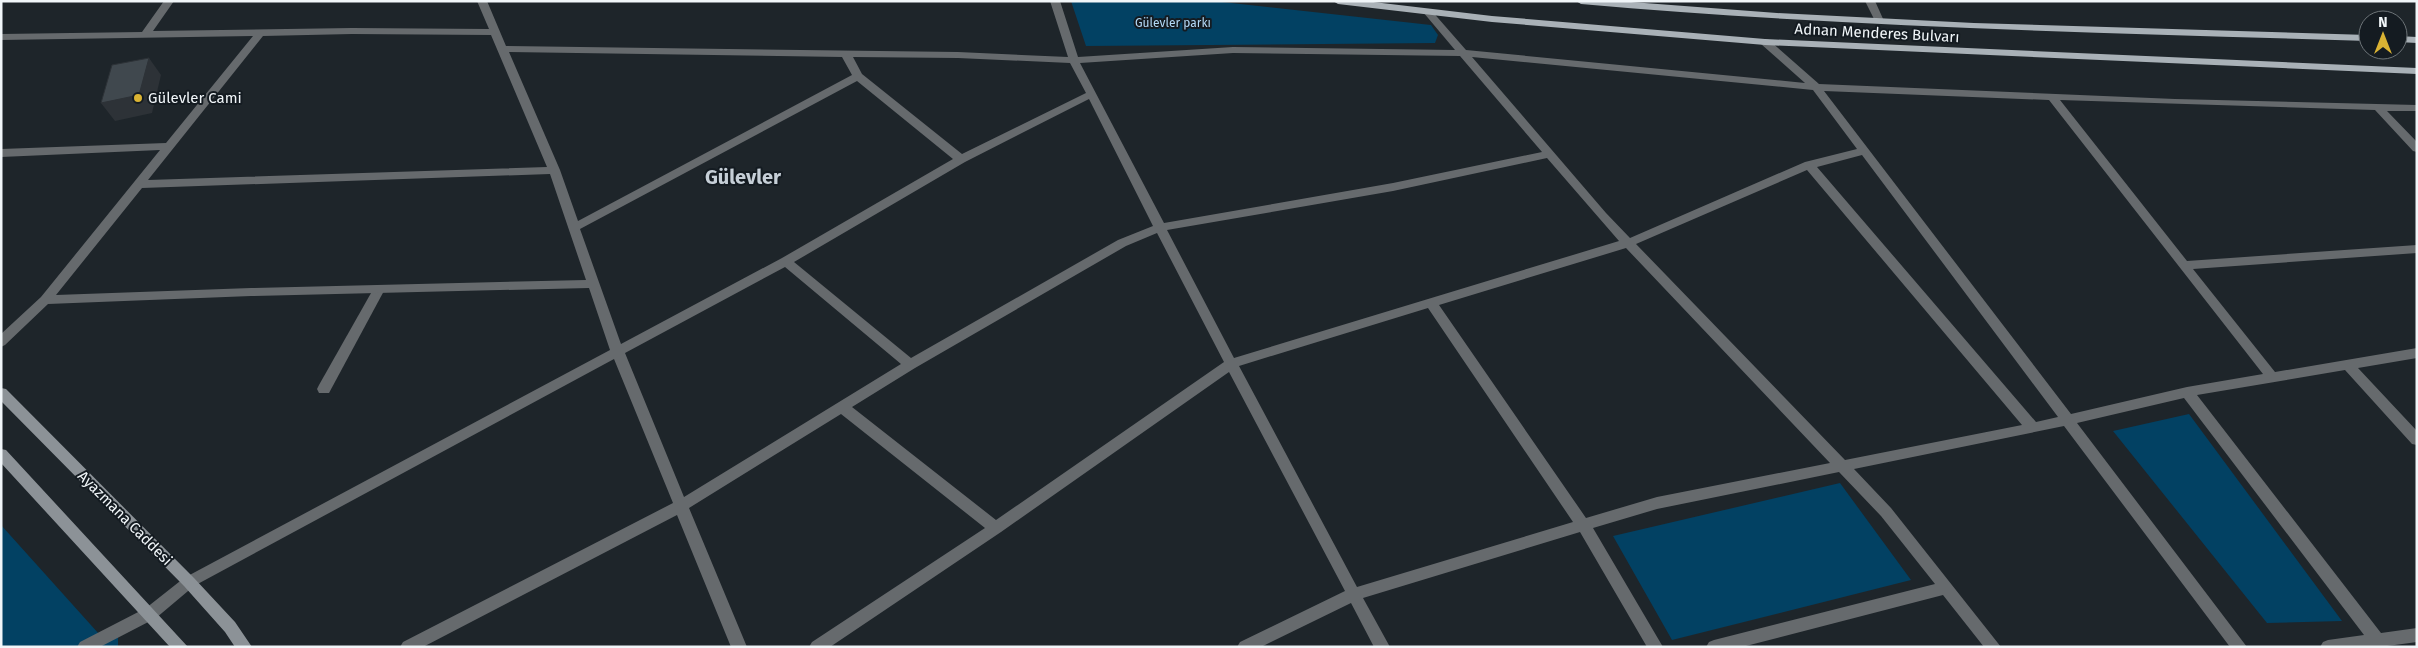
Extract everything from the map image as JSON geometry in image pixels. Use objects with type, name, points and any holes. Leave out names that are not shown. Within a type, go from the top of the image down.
[{"type":"main road","name":"Adnan Menderes Bulvarı","points":[[1338,1],[1392,4],[1428,12],[1665,35],[1765,42],[2417,71]]},
{"type":"main road","name":"Adnan Menderes Bulvarı","points":[[1580,1],[1692,10],[1879,20],[2358,38]]},
{"type":"main road","name":"Ayazmana Caddesi","points":[[1,393],[189,582],[230,627],[244,647]]},
{"type":"main road","points":[[1,454],[180,647]]},
{"type":"street","points":[[145,35],[169,1]]},
{"type":"street","points":[[482,1],[554,170],[617,350],[739,647]]},
{"type":"street","points":[[1055,1],[1074,60],[1091,94],[1162,227],[1231,364],[1382,647]]},
{"type":"street","points":[[1870,1],[1879,20]]},
{"type":"street","points":[[1428,12],[1628,243],[1886,512],[1993,647]]},
{"type":"street","points":[[1,342],[45,300],[261,32]]},
{"type":"street","points":[[1,37],[261,32],[495,32]]},
{"type":"street","points":[[1765,42],[1816,87],[2239,647]]},
{"type":"street","points":[[501,49],[846,54],[1074,60],[1233,50],[1465,53],[1816,87],[2417,108]]},
{"type":"street","points":[[846,54],[858,76],[961,160]]},
{"type":"street","points":[[573,228],[858,76]]},
{"type":"street","points":[[85,647],[151,614],[189,582],[617,350],[786,261],[961,160],[1091,94]]},
{"type":"street","points":[[2052,96],[2272,377]]},
{"type":"street","points":[[2378,107],[2417,149]]},
{"type":"street","points":[[1,153],[170,146]]},
{"type":"street","points":[[817,647],[996,528],[1231,364],[1628,243],[1809,165],[1864,151]]},
{"type":"street","points":[[408,647],[681,506],[910,366],[1122,243],[1162,227],[1393,187],[1550,154]]},
{"type":"street","points":[[1809,165],[2033,428]]},
{"type":"street","points":[[139,184],[554,170]]},
{"type":"street","points":[[2184,265],[2417,249]]},
{"type":"street","points":[[786,261],[910,366]]},
{"type":"street","points":[[45,300],[593,284]]},
{"type":"street","points":[[324,388],[379,289]]},
{"type":"street","points":[[1431,303],[1583,525],[1655,647]]},
{"type":"street","points":[[1245,647],[1354,594],[1657,503],[2033,428],[2187,392],[2417,353]]},
{"type":"street","points":[[2348,364],[2417,440]]},
{"type":"street","points":[[2187,392],[2377,640]]},
{"type":"street","points":[[842,407],[996,528]]},
{"type":"street","points":[[1714,647],[1946,588]]},
{"type":"street","points":[[2328,647],[2417,635]]},
{"type":"green space","name":"Gülevler parkı","points":[[1071,1],[1213,1],[1431,25],[1438,35],[1435,43],[1086,46]]},
{"type":"green space","points":[[2189,414],[2342,621],[2267,623],[2113,431]]},
{"type":"green space","points":[[1840,483],[1911,580],[1672,640],[1613,536]]},
{"type":"green space","points":[[1,525],[99,634],[118,637],[118,646],[1,647]]},
{"type":"building","points":[[149,58],[139,95],[101,103],[112,65]]},
{"type":"place","name":"Gülevler Cami","points":[[138,98]]},
{"type":"district","name":"Gülevler","points":[[743,177]]}]
